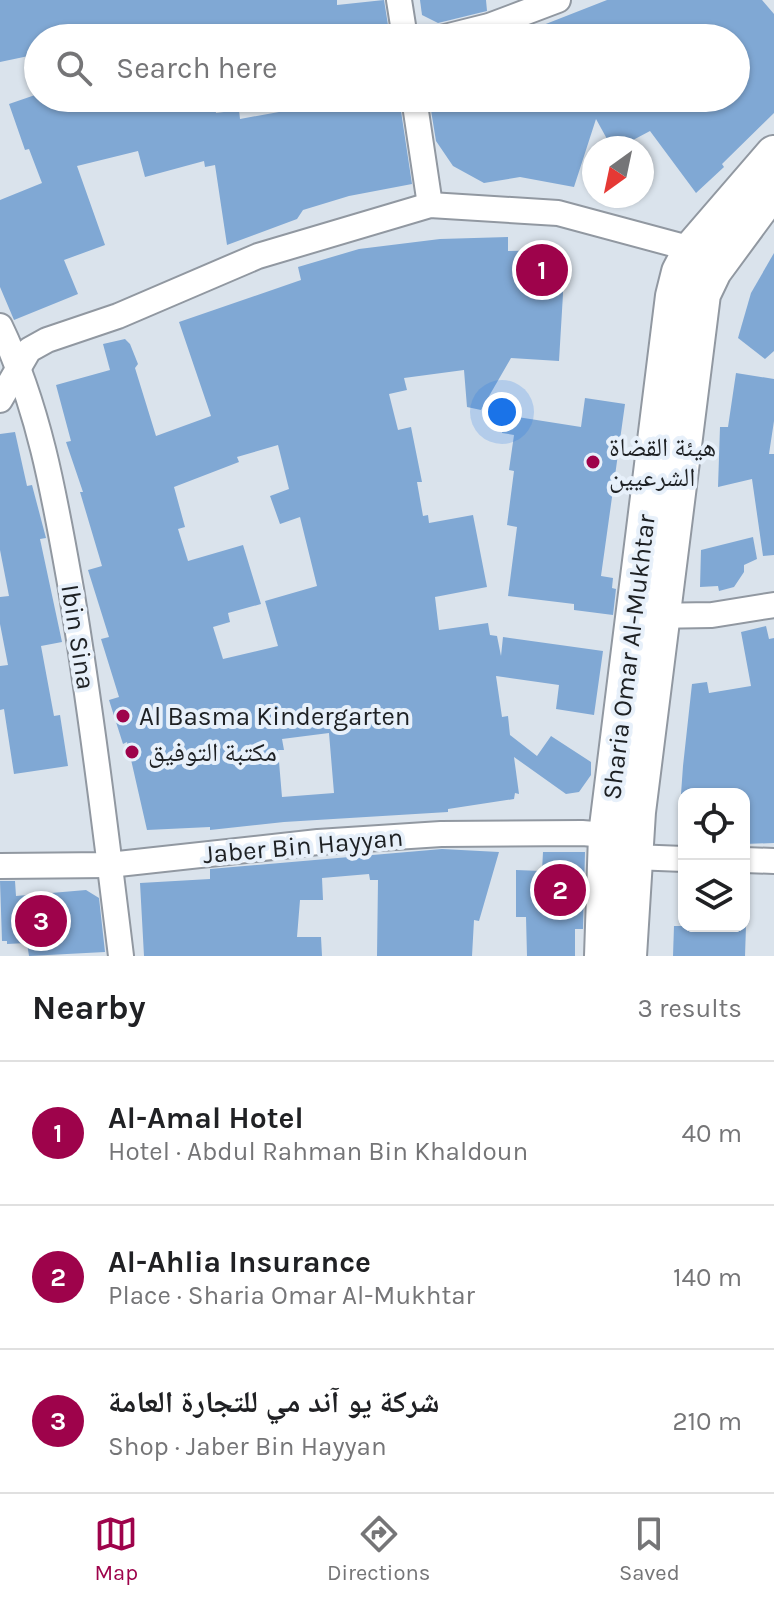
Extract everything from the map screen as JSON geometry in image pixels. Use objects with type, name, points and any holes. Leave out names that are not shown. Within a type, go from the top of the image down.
[{"type":"main road","name":"Sharia Omar Al-Mukhtar","points":[[647,616],[674,296],[680,272],[692,249],[774,154]]},
{"type":"main road","name":"Sharia Omar Al-Mukhtar","points":[[603,956],[647,616],[702,294],[713,271],[774,188]]},
{"type":"main road","name":"Sharia Omar Al-Mukhtar","points":[[615,847],[628,956]]},
{"type":"street","points":[[399,0],[403,24]]},
{"type":"street","points":[[494,24],[558,0]]},
{"type":"street","points":[[416,112],[430,205]]},
{"type":"street","points":[[0,400],[29,350],[47,340],[118,316],[258,256],[430,205],[558,213],[692,249]]},
{"type":"street","name":"Ibin Sina","points":[[0,326],[19,366],[51,474],[85,676],[121,956]]},
{"type":"street","points":[[647,616],[712,615],[774,605]]},
{"type":"street","name":"Jaber Bin Hayyan","points":[[0,866],[109,865],[318,842],[441,834],[582,833],[615,847],[678,858]]},
{"type":"street","points":[[750,860],[774,861]]},
{"type":"building","points":[[0,0],[337,0],[337,5],[384,0],[388,24],[24,24],[24,57],[0,62]]},
{"type":"building","points":[[420,0],[486,0],[487,11],[438,23],[422,15]]},
{"type":"building","points":[[607,0],[762,0],[774,14],[774,113],[696,193],[650,131],[641,136],[605,136],[596,119],[590,136],[582,136],[582,162],[574,187],[520,177],[484,183],[453,166],[436,141],[431,112],[750,112],[750,24],[546,24]]},
{"type":"building","points":[[24,99],[24,112],[239,112],[240,119],[279,112],[401,112],[412,184],[349,196],[303,210],[297,219],[227,245],[215,165],[205,167],[204,161],[145,177],[138,151],[77,166],[105,245],[64,260],[78,294],[14,320],[0,287],[0,200],[42,183],[29,149],[25,150],[9,104]]},
{"type":"building","points":[[508,237],[508,251],[562,250],[559,361],[511,358],[481,410],[467,407],[464,370],[404,378],[407,390],[389,394],[398,430],[411,427],[422,482],[417,482],[423,516],[428,515],[429,523],[473,515],[487,587],[435,597],[439,630],[488,623],[490,635],[497,636],[501,656],[503,637],[603,651],[594,715],[556,709],[559,685],[496,676],[502,717],[508,716],[510,735],[537,756],[551,736],[591,762],[591,775],[579,792],[566,794],[514,757],[519,794],[515,793],[514,799],[448,809],[448,812],[210,830],[210,827],[147,830],[127,742],[123,744],[109,700],[119,697],[101,639],[109,637],[88,570],[102,566],[66,442],[71,441],[56,385],[110,370],[103,344],[125,339],[138,364],[135,368],[156,436],[211,416],[179,322],[301,280],[298,267],[359,249],[440,239]],"holes":[[[278,445],[289,489],[270,496],[280,524],[300,517],[317,586],[265,601],[278,646],[223,659],[213,627],[230,622],[228,613],[261,604],[243,545],[188,561],[178,529],[185,527],[174,487],[239,462],[237,457]],[[329,733],[334,793],[282,797],[278,750],[284,750],[282,739]]]},
{"type":"building","points":[[774,253],[774,351],[765,359],[738,338],[751,293]]},
{"type":"building","points":[[736,373],[774,379],[774,421],[769,454],[774,454],[774,555],[763,556],[752,479],[718,487],[720,427],[728,427]]},
{"type":"building","points":[[585,398],[625,404],[601,576],[613,578],[612,588],[616,589],[613,615],[574,610],[574,604],[508,596],[517,527],[507,525],[514,471],[509,470],[514,435],[502,433],[504,415],[581,427]]},
{"type":"building","points":[[15,432],[27,486],[32,485],[46,538],[40,539],[62,642],[41,646],[54,716],[60,715],[68,766],[14,774],[4,709],[0,710],[0,666],[8,665],[0,624],[0,597],[9,596],[0,550],[0,434]]},
{"type":"building","points":[[753,537],[757,559],[744,565],[744,572],[734,587],[719,591],[718,586],[700,587],[701,550]]},
{"type":"building","points":[[766,626],[769,639],[774,638],[774,843],[750,844],[750,788],[681,788],[692,684],[707,682],[709,693],[751,686],[741,632]]},
{"type":"building","points":[[442,849],[499,852],[479,921],[474,920],[472,956],[377,956],[378,880],[370,880],[369,874],[322,878],[323,900],[300,900],[297,937],[321,937],[322,956],[144,956],[140,883],[210,879],[210,869]]},
{"type":"building","points":[[543,852],[585,852],[583,929],[575,929],[575,956],[527,956],[526,917],[516,917],[516,870],[542,871]]},
{"type":"building","points":[[0,881],[15,881],[16,896],[86,890],[99,898],[105,952],[29,956],[27,943],[7,944],[7,941],[2,941]]},
{"type":"building","points":[[674,926],[678,926],[678,932],[746,932],[745,956],[673,956]]},
{"type":"place","name":"Al-Amal Hotel","points":[[542,270]]},
{"type":"place","name":"هيئة القضاة الشرعيين","points":[[593,462]]},
{"type":"place","name":"Al Basma Kindergarten","points":[[123,716]]},
{"type":"place","name":"مكتبة التوفيق","points":[[132,752]]},
{"type":"place","name":"Al-Ahlia Insurance","points":[[560,890]]},
{"type":"place","name":"شركة يو آند مي للتجارة العامة","points":[[41,921]]}]
